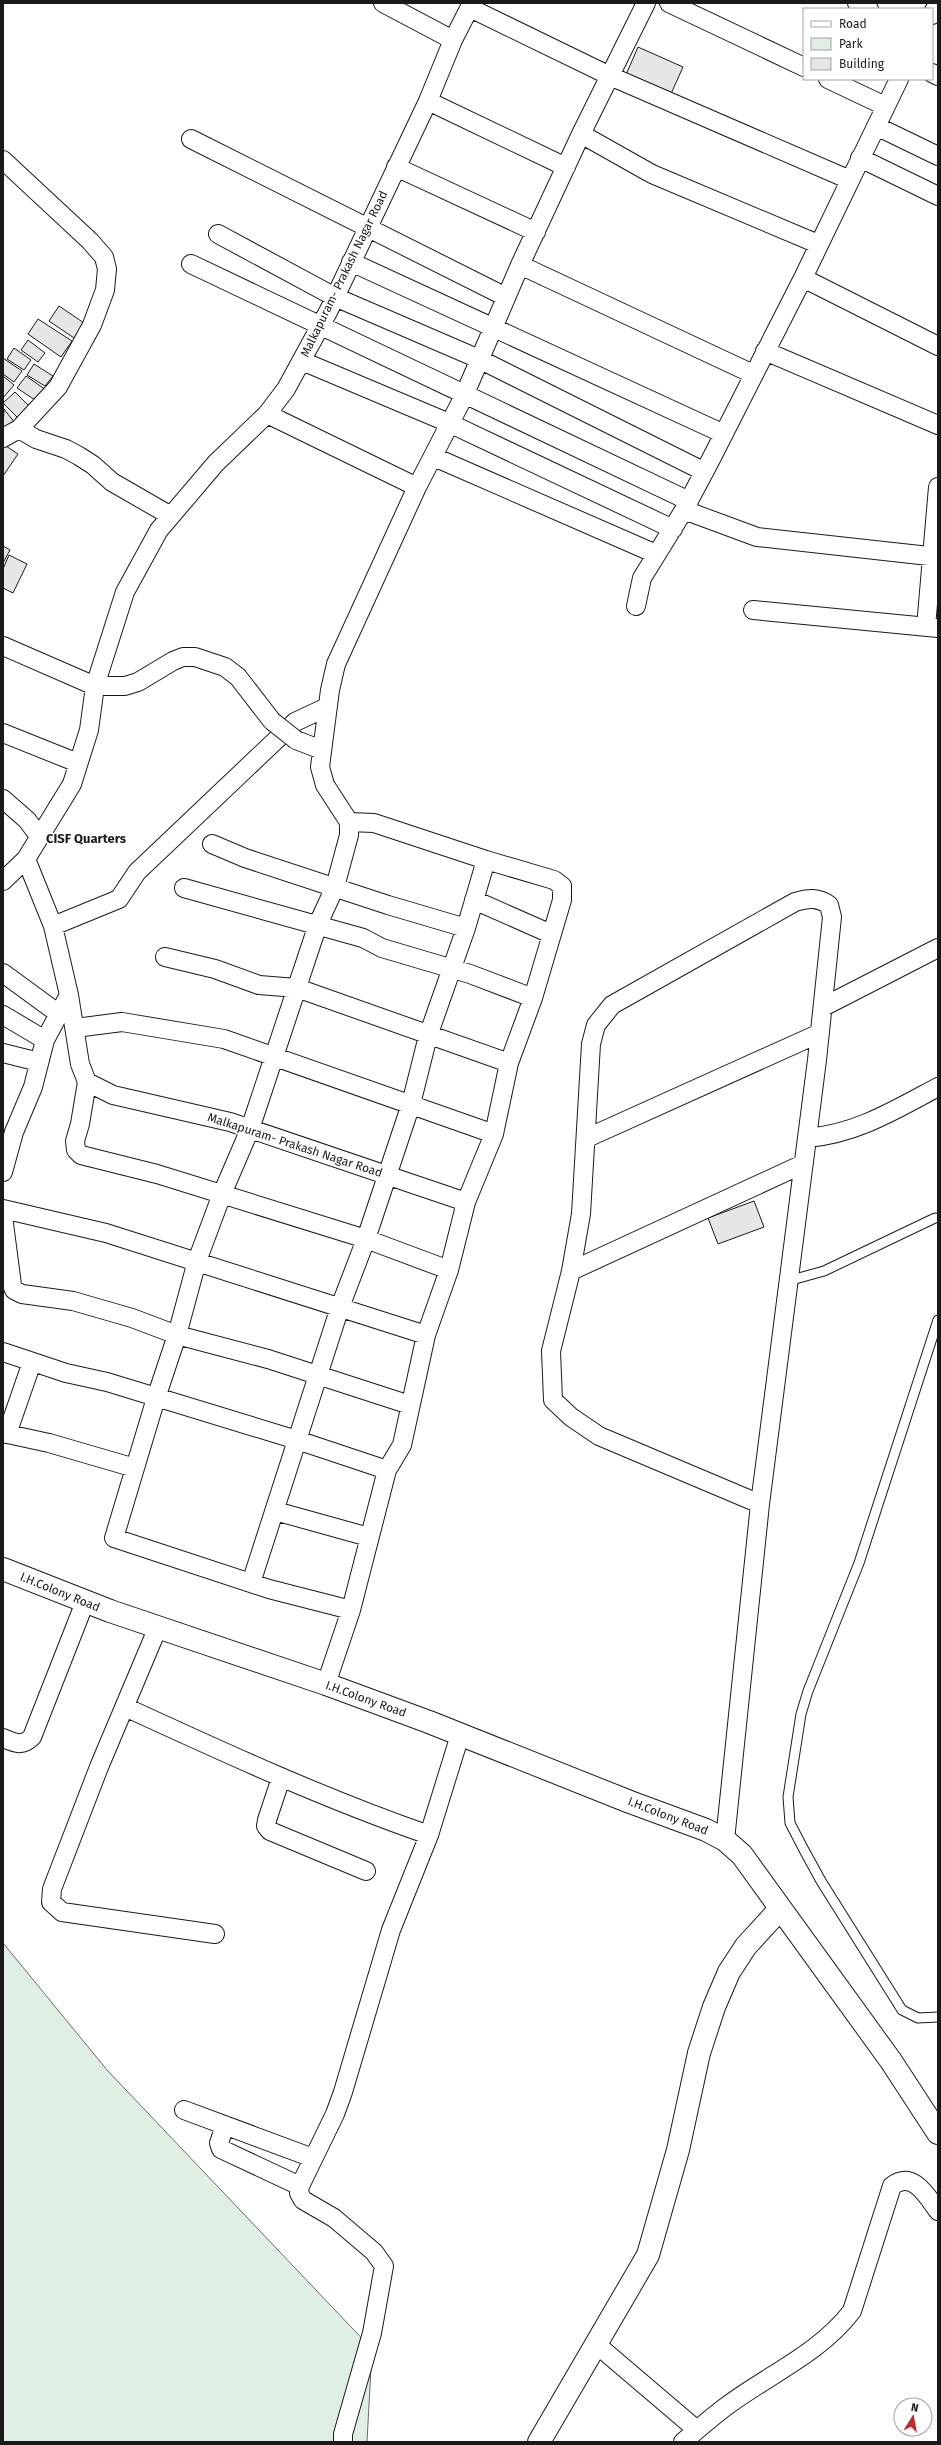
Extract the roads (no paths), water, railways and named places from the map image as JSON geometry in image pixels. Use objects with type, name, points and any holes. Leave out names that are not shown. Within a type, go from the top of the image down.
[{"type":"street","points":[[383,3],[453,40]]},
{"type":"street","points":[[351,1610],[251,1583],[114,1538],[156,1398],[178,1335],[197,1261],[222,1194],[250,1129],[318,924],[335,887],[350,836],[349,822],[321,776],[322,750],[328,699],[336,664],[417,486],[434,457],[449,423],[465,393],[492,328],[580,134],[646,3]]},
{"type":"street","points":[[669,3],[803,67]]},
{"type":"street","points":[[857,3],[867,8]]},
{"type":"street","points":[[933,13],[938,3]]},
{"type":"street","points":[[471,6],[610,76],[850,180]]},
{"type":"street","name":"Malkapuram- Prakash Nagar Road","points":[[3,880],[26,859],[72,784],[88,730],[95,686],[125,592],[159,530],[216,463],[267,414],[286,389],[335,297],[366,228],[428,101],[453,40],[471,6]]},
{"type":"street","points":[[830,80],[885,106]]},
{"type":"street","points":[[636,606],[642,578],[686,506],[724,434],[753,374],[803,278],[885,106],[899,80]]},
{"type":"street","points":[[428,101],[566,167]]},
{"type":"street","points":[[876,126],[938,156]]},
{"type":"street","points":[[580,134],[652,174],[818,244]]},
{"type":"street","points":[[191,138],[366,228],[506,297]]},
{"type":"street","points":[[860,158],[938,196]]},
{"type":"street","points":[[3,160],[90,241],[104,257],[107,269],[105,290],[92,325],[58,386],[19,429],[3,438]]},
{"type":"street","points":[[396,167],[536,232]]},
{"type":"street","points":[[218,234],[335,297],[479,359],[704,471]]},
{"type":"street","points":[[351,262],[724,434]]},
{"type":"street","points":[[191,264],[465,393],[686,506],[750,536],[936,557]]},
{"type":"street","points":[[520,265],[753,374]]},
{"type":"street","points":[[803,278],[938,346]]},
{"type":"street","points":[[765,351],[938,424]]},
{"type":"street","points":[[302,361],[449,423],[673,528]]},
{"type":"street","points":[[267,414],[417,486]]},
{"type":"street","points":[[19,429],[36,440],[66,449],[79,456],[93,465],[112,482],[171,516]]},
{"type":"street","points":[[434,457],[656,554]]},
{"type":"street","points":[[753,610],[932,627],[938,487]]},
{"type":"street","points":[[3,646],[95,686],[125,686],[138,682],[183,658],[195,658],[225,667],[238,677],[272,721],[296,740],[322,750]]},
{"type":"street","points":[[53,926],[119,899],[137,872],[295,722],[328,699]]},
{"type":"street","points":[[3,733],[78,763]]},
{"type":"street","points":[[3,799],[27,820],[39,836]]},
{"type":"street","points":[[326,1684],[351,1610],[387,1470],[402,1445],[426,1335],[449,1270],[466,1202],[494,1134],[510,1063],[533,998],[562,900],[562,886],[554,880],[486,860],[374,823],[349,822]]},
{"type":"street","points":[[212,844],[245,858],[466,928]]},
{"type":"street","points":[[26,859],[53,926],[69,995],[80,1064],[87,1082],[80,1124],[75,1141],[76,1150],[97,1160],[158,1174],[366,1239],[449,1270]]},
{"type":"street","points":[[251,1583],[340,1307],[366,1239],[386,1174],[411,1104],[428,1036],[466,928],[486,860]]},
{"type":"street","points":[[184,888],[318,924],[363,938],[382,948],[452,968],[533,998]]},
{"type":"street","points":[[725,1840],[760,1504],[820,1033],[832,917],[829,905],[822,900],[808,898],[795,902],[612,1005],[596,1025],[592,1044],[581,1214],[571,1272],[551,1351],[553,1400],[571,1417],[599,1436],[760,1504]]},
{"type":"street","points":[[474,900],[551,934]]},
{"type":"street","points":[[823,1007],[938,948]]},
{"type":"street","points":[[165,957],[215,969],[259,985],[297,988],[428,1036],[469,1048],[510,1063]]},
{"type":"street","points":[[3,973],[59,1014]]},
{"type":"street","points":[[3,1172],[7,1140],[28,1100],[45,1040],[69,995]]},
{"type":"street","points":[[3,1015],[45,1040]]},
{"type":"street","points":[[75,1028],[122,1022],[224,1039],[494,1134]]},
{"type":"street","points":[[586,1138],[820,1033]]},
{"type":"street","points":[[3,1053],[39,1062]]},
{"type":"street","name":"Malkapuram- Prakash Nagar Road","points":[[87,1082],[113,1095],[230,1122],[466,1202]]},
{"type":"street","points":[[807,1138],[831,1136],[848,1131],[878,1119],[938,1087]]},
{"type":"street","points":[[571,1272],[803,1164]]},
{"type":"street","points":[[3,1209],[106,1233],[426,1335]]},
{"type":"street","points":[[3,1216],[14,1290],[22,1294],[73,1301],[132,1318],[178,1335],[268,1359],[410,1405]]},
{"type":"street","points":[[3,1352],[32,1362],[107,1382],[297,1440],[387,1470]]},
{"type":"street","points":[[32,1362],[5,1434],[49,1443],[135,1468]]},
{"type":"street","points":[[275,1511],[369,1536]]},
{"type":"street","name":"I.H.Colony Road","points":[[3,1569],[85,1602],[326,1684],[706,1830],[725,1840],[742,1855],[891,2061],[938,2133]]},
{"type":"street","points":[[3,1738],[17,1744],[26,1743],[32,1737],[85,1602]]},
{"type":"street","points":[[158,1627],[54,1882],[51,1902],[62,1912],[215,1934]]},
{"type":"street","points":[[125,1707],[281,1778],[366,1813],[429,1835]]},
{"type":"street","points":[[343,2442],[343,2434],[372,2333],[384,2266],[374,2252],[340,2223],[303,2200],[300,2193],[300,2186],[343,2092],[394,1919],[429,1835],[460,1735]]},
{"type":"street","points":[[281,1778],[267,1820],[266,1826],[270,1831],[366,1871]]},
{"type":"street","points":[[539,2442],[648,2255],[678,2150],[700,2053],[714,2007],[729,1972],[746,1946],[780,1909]]},
{"type":"street","points":[[184,2110],[313,2158]]},
{"type":"street","points":[[225,2125],[219,2144],[221,2149],[300,2186]]},
{"type":"street","points":[[684,2442],[728,2405],[824,2342],[843,2323],[852,2311],[892,2186],[904,2180],[913,2182],[919,2186],[938,2211]]},
{"type":"street","points":[[596,2344],[697,2430]]},
{"type":"lane","points":[[788,1281],[824,1271],[935,1218]]},
{"type":"lane","points":[[938,1320],[859,1563],[808,1691],[800,1721],[788,1796],[790,1823],[804,1850],[821,1881],[902,2010],[918,2018],[938,2017]]},
{"type":"district","name":"CISF Quarters","points":[[86,838]]}]
